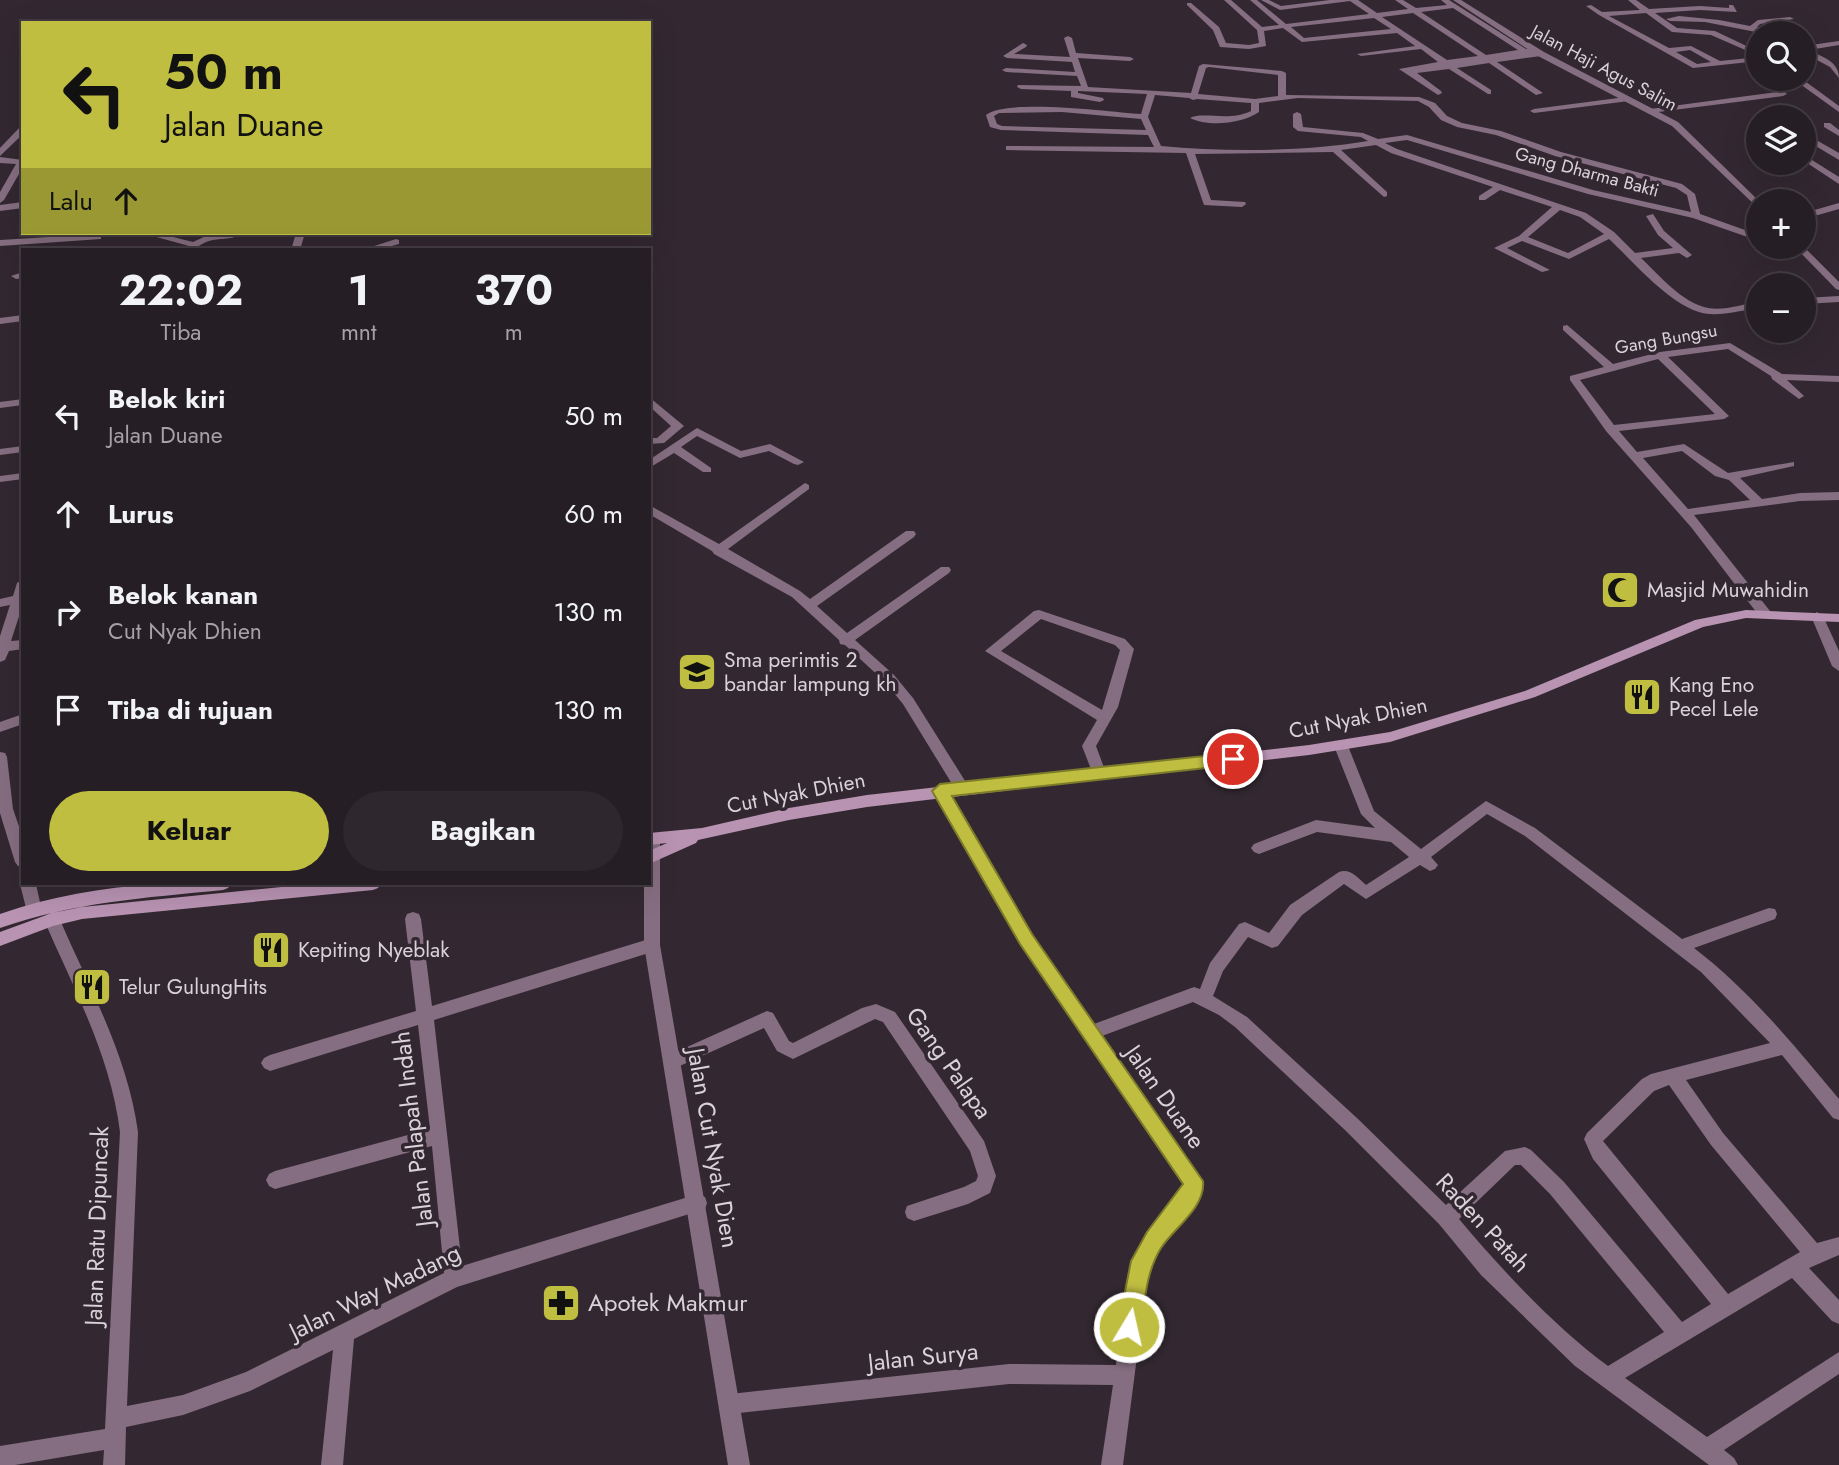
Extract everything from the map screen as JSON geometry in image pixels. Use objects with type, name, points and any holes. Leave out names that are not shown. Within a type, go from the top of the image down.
[{"type":"main road","name":"Cut Nyak Dhien","points":[[651,848],[828,806],[962,788],[1341,746],[1390,737],[1530,695],[1700,623],[1728,616],[1765,614],[1839,618]]},
{"type":"main road","points":[[0,939],[52,919],[218,885]]},
{"type":"main road","points":[[0,921],[33,907],[66,900],[146,898],[355,885]]},
{"type":"street","points":[[1189,4],[1216,29],[1223,45],[1259,46],[1264,42],[1260,29],[1227,0]]},
{"type":"street","points":[[1253,0],[1307,41],[1398,31]]},
{"type":"street","points":[[1264,0],[1280,8],[1348,0]]},
{"type":"street","points":[[1353,0],[1488,92]]},
{"type":"street","points":[[1398,0],[1539,93]]},
{"type":"street","name":"Jalan Haji Agus Salim","points":[[1444,0],[1455,3],[1533,53],[1680,128],[1746,193]]},
{"type":"street","points":[[1631,0],[1675,30],[1712,33],[1746,49]]},
{"type":"street","points":[[1679,0],[1688,8]]},
{"type":"street","points":[[1260,29],[1455,3]]},
{"type":"street","points":[[1588,6],[1696,66],[1746,59]]},
{"type":"street","points":[[1601,14],[1688,8],[1735,12],[1731,6]]},
{"type":"street","points":[[1661,20],[1686,18],[1746,26]]},
{"type":"street","points":[[1769,21],[1790,19]]},
{"type":"street","points":[[1068,38],[1086,88]]},
{"type":"street","points":[[1816,47],[1839,43]]},
{"type":"street","points":[[1023,45],[1007,56],[1130,59]]},
{"type":"street","points":[[1361,54],[1422,47]]},
{"type":"street","points":[[1667,51],[1691,48],[1720,64]]},
{"type":"street","points":[[1438,93],[1403,69],[1533,53]]},
{"type":"street","points":[[1225,67],[1231,55]]},
{"type":"street","points":[[1816,56],[1833,66],[1839,76]]},
{"type":"street","points":[[1741,61],[1746,65]]},
{"type":"street","points":[[1275,64],[1281,67],[1282,96]]},
{"type":"street","points":[[1193,98],[1203,66],[1282,73]]},
{"type":"street","points":[[1006,70],[1079,74]]},
{"type":"street","points":[[1021,87],[1086,88],[1255,101],[1282,96],[1406,96],[1423,100],[1444,118],[1460,125],[1498,133],[1558,154],[1679,186],[1691,194],[1696,216]]},
{"type":"street","points":[[1075,88],[1074,96],[1077,98],[1100,100]]},
{"type":"street","points":[[1650,111],[1783,94],[1780,91]]},
{"type":"street","points":[[1813,91],[1839,110]]},
{"type":"street","points":[[1151,94],[1144,117],[1159,148]]},
{"type":"street","points":[[1534,111],[1626,99]]},
{"type":"street","points":[[1194,118],[1217,121],[1243,118],[1255,112],[1255,101]]},
{"type":"street","points":[[1144,117],[1045,110],[996,111],[990,115],[993,125],[1001,128],[1152,133]]},
{"type":"street","points":[[1297,114],[1297,127],[1301,129],[1357,133],[1379,144],[1561,206],[1592,220],[1669,288],[1704,310],[1746,306]]},
{"type":"street","points":[[1839,123],[1827,125],[1839,134]]},
{"type":"street","points":[[0,153],[21,131]]},
{"type":"street","name":"Gang Dharma Bakti","points":[[1379,144],[1407,137],[1591,192],[1696,216],[1746,233]]},
{"type":"street","points":[[1816,143],[1839,157]]},
{"type":"street","points":[[1009,148],[1152,151],[1159,148],[1192,151],[1335,149],[1379,144]]},
{"type":"street","points":[[1335,149],[1384,194]]},
{"type":"street","points":[[1192,151],[1191,156],[1207,203],[1241,204]]},
{"type":"street","points":[[0,160],[21,161],[0,200]]},
{"type":"street","points":[[1816,165],[1839,181]]},
{"type":"street","points":[[11,177],[21,176]]},
{"type":"street","points":[[1482,198],[1499,187]]},
{"type":"street","points":[[0,208],[21,205]]},
{"type":"street","points":[[1545,270],[1499,248],[1521,238],[1551,211],[1561,206]]},
{"type":"street","points":[[1816,213],[1839,206]]},
{"type":"street","points":[[1635,256],[1683,253],[1659,231],[1650,216]]},
{"type":"street","points":[[1521,238],[1569,256],[1611,234]]},
{"type":"street","points":[[0,243],[102,235]]},
{"type":"street","points":[[178,237],[193,248],[206,239],[235,235]]},
{"type":"street","points":[[374,248],[396,242]]},
{"type":"street","points":[[1811,259],[1839,287]]},
{"type":"street","points":[[1816,300],[1839,299]]},
{"type":"street","points":[[0,321],[21,318]]},
{"type":"street","points":[[1567,328],[1610,367]]},
{"type":"street","name":"Gang Bungsu","points":[[1610,429],[1574,378],[1660,355],[1733,346],[1769,371],[1788,379],[1839,379]]},
{"type":"street","points":[[1610,429],[1724,416],[1660,355]]},
{"type":"street","points":[[1769,371],[1799,396]]},
{"type":"street","points":[[0,405],[21,402]]},
{"type":"street","points":[[651,402],[678,426],[660,441],[651,441]]},
{"type":"street","points":[[1610,429],[1685,513],[1765,614]]},
{"type":"street","points":[[651,464],[696,431],[740,455],[770,447],[798,462]]},
{"type":"street","points":[[673,447],[707,470]]},
{"type":"street","points":[[1633,456],[1684,447],[1719,474],[1731,476],[1790,464]]},
{"type":"street","points":[[0,452],[21,449]]},
{"type":"street","points":[[0,479],[21,476]]},
{"type":"street","points":[[1731,476],[1760,503]]},
{"type":"street","points":[[718,551],[805,487]]},
{"type":"street","points":[[1685,513],[1839,496]]},
{"type":"street","points":[[651,510],[810,605],[845,641],[889,678],[908,701],[962,788]]},
{"type":"street","points":[[810,605],[910,534]]},
{"type":"street","points":[[845,641],[945,570]]},
{"type":"street","points":[[0,603],[20,599]]},
{"type":"street","points":[[1,652],[20,599]]},
{"type":"street","points":[[1099,773],[1089,746],[1104,718],[1128,653],[1120,642],[1039,614],[992,651],[1104,718]]},
{"type":"street","points":[[1817,616],[1839,666]]},
{"type":"street","points":[[1,652],[21,645]]},
{"type":"street","points":[[0,727],[21,720]]},
{"type":"street","points":[[1341,746],[1361,803],[1376,822],[1425,861]]},
{"type":"street","points":[[0,757],[3,810],[21,857]]},
{"type":"street","points":[[940,791],[1026,939],[1090,1033],[1180,998],[1194,995],[1208,1001],[1216,968],[1245,929],[1272,941],[1296,910],[1344,876],[1366,893],[1425,861],[1486,807],[1530,832],[1707,967],[1785,1046],[1839,1112]]},
{"type":"street","points":[[1259,848],[1317,826],[1393,836]]},
{"type":"street","name":"Jalan Cut Nyak Dien","points":[[651,848],[652,945],[698,1203],[739,1465]]},
{"type":"street","points":[[28,885],[33,907]]},
{"type":"street","points":[[1681,946],[1769,914]]},
{"type":"street","name":"Jalan Ratu Dipuncak","points":[[52,919],[110,1052],[125,1099],[129,1132],[114,1465]]},
{"type":"street","name":"Jalan Palapah Indah","points":[[413,919],[440,1135],[454,1278]]},
{"type":"street","name":"Jalan Palapah Indah","points":[[270,1063],[652,945]]},
{"type":"street","name":"Raden Patah","points":[[1208,1001],[1241,1022],[1446,1218],[1488,1268],[1606,1378],[1727,1465]]},
{"type":"street","name":"Gang Palapa","points":[[673,1061],[767,1018],[783,1046],[793,1051],[868,1013],[876,1011],[889,1017],[978,1147],[987,1176],[983,1187],[968,1195],[914,1212]]},
{"type":"street","name":"Jalan Duane","points":[[1090,1033],[1194,1186],[1194,1191],[1154,1240],[1139,1269],[1122,1375],[1112,1465]]},
{"type":"street","points":[[1726,1307],[1595,1146],[1593,1139],[1597,1132],[1648,1085],[1785,1046]]},
{"type":"street","points":[[1673,1076],[1717,1139],[1814,1254]]},
{"type":"street","points":[[275,1180],[440,1135]]},
{"type":"street","points":[[1446,1218],[1511,1157],[1525,1156],[1558,1188],[1679,1334]]},
{"type":"street","name":"Jalan Way Madang","points":[[0,1457],[117,1428],[196,1401],[250,1381],[344,1336],[454,1278],[698,1203]]},
{"type":"street","points":[[1606,1378],[1814,1254],[1839,1246]]},
{"type":"street","points":[[1794,1266],[1839,1314]]},
{"type":"street","points":[[332,1465],[344,1336]]},
{"type":"street","points":[[1706,1450],[1839,1362]]},
{"type":"street","name":"Jalan Surya","points":[[730,1404],[1009,1374],[1122,1375]]},
{"type":"place","name":"Masjid Muwahidin","points":[[1620,590]]},
{"type":"place","name":"Sma perimtis 2 bandar lampung kh","points":[[697,672]]},
{"type":"place","name":"Kang Eno Pecel Lele","points":[[1642,697]]},
{"type":"place","name":"Kepiting Nyeblak","points":[[271,950]]},
{"type":"place","name":"Telur GulungHits","points":[[92,987]]},
{"type":"place","name":"Apotek Makmur","points":[[561,1303]]},
{"type":"route","points":[[1129,1327],[1139,1269],[1154,1240],[1194,1191],[1193,1181],[1026,939],[970,847],[940,791],[1233,759]]}]
